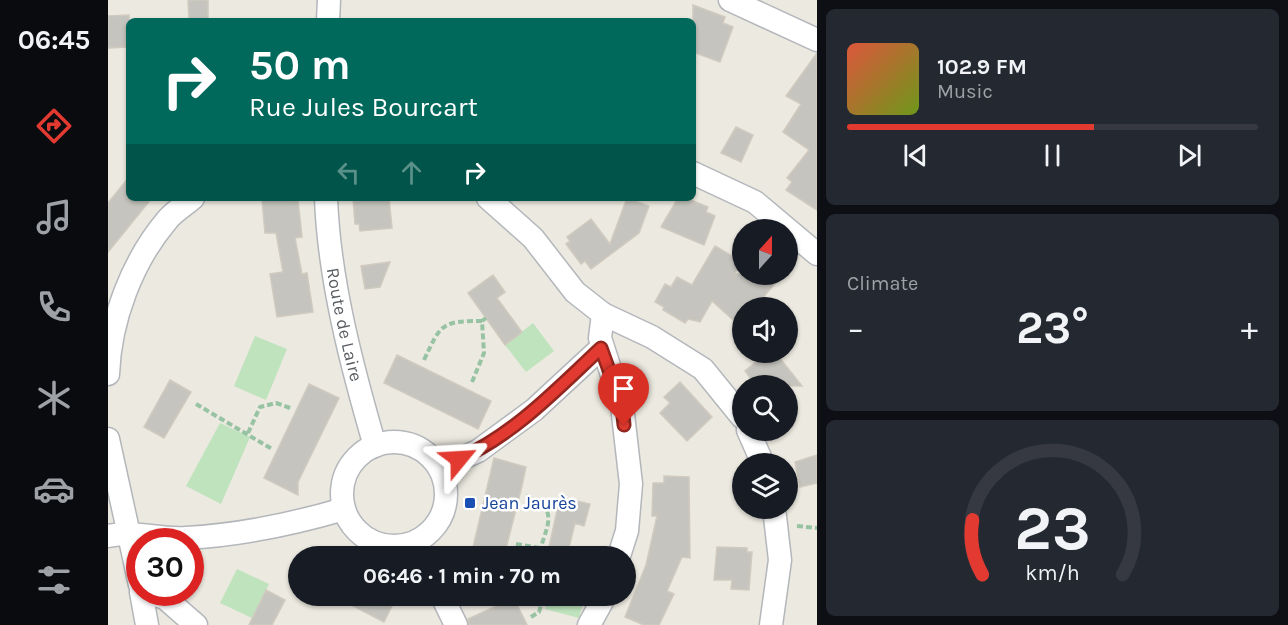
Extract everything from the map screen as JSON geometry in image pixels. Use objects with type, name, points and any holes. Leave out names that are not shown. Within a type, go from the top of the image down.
[{"type":"street","points":[[328,0],[328,18]]},
{"type":"street","points":[[730,0],[817,40]]},
{"type":"street","points":[[696,174],[755,202],[817,254]]},
{"type":"street","points":[[108,374],[109,357],[120,304],[142,258],[168,219],[189,201]]},
{"type":"street","name":"Route de Laire","points":[[326,201],[327,226],[352,368],[375,446]]},
{"type":"street","points":[[491,201],[532,238],[575,292],[603,314],[652,337],[703,369],[732,405]]},
{"type":"street","points":[[603,314],[601,348],[622,406],[631,484],[627,531],[622,546]]},
{"type":"street","points":[[440,468],[478,451],[534,410],[601,348]]},
{"type":"street","points":[[108,439],[118,534],[126,553]]},
{"type":"street","points":[[390,546],[365,538],[352,525],[344,509],[342,494],[351,465],[362,453],[389,442],[404,443],[430,456],[440,468],[446,484],[446,501],[441,518],[422,546]]},
{"type":"street","points":[[118,534],[183,539],[291,525],[344,509]]},
{"type":"street","points":[[771,625],[780,560],[775,519]]},
{"type":"street","points":[[145,606],[147,625]]},
{"type":"street","points":[[174,606],[196,625]]},
{"type":"street","points":[[447,606],[456,625]]},
{"type":"street","points":[[589,625],[599,606]]},
{"type":"path","points":[[424,360],[438,331],[443,326],[484,320],[484,353],[472,382]]},
{"type":"path","points":[[248,433],[260,407],[276,403],[290,408]]},
{"type":"path","points":[[196,404],[272,449]]},
{"type":"path","points":[[526,496],[542,503],[549,517],[550,526],[541,546]]},
{"type":"path","points":[[516,544],[528,546]]},
{"type":"path","points":[[531,617],[539,612],[541,606]]},
{"type":"green space","points":[[533,323],[554,351],[526,372],[505,345]]},
{"type":"green space","points":[[255,336],[287,349],[266,400],[234,386]]},
{"type":"green space","points":[[220,423],[250,437],[221,504],[186,486]]},
{"type":"green space","points":[[237,569],[269,584],[252,618],[220,603]]},
{"type":"green space","points":[[546,606],[582,606],[579,618],[545,609]]},
{"type":"building","points":[[188,0],[208,0],[208,18],[189,18]]},
{"type":"building","points":[[693,5],[725,17],[723,23],[733,27],[720,62],[696,53],[696,18],[693,18]]},
{"type":"building","points":[[129,15],[129,18],[126,18],[126,47],[108,48],[108,16]]},
{"type":"building","points":[[817,53],[817,210],[786,190],[792,182],[787,178],[809,150],[783,132],[801,104],[786,96]]},
{"type":"building","points":[[736,127],[753,135],[741,162],[721,153]]},
{"type":"building","points":[[126,181],[126,201],[150,201],[108,252],[108,203]]},
{"type":"building","points":[[262,201],[298,201],[302,237],[295,238],[302,274],[307,273],[313,312],[277,317],[270,274],[283,272],[276,233],[265,233]]},
{"type":"building","points":[[353,201],[389,201],[392,228],[360,231],[359,224],[355,224]]},
{"type":"building","points":[[626,201],[635,201],[649,206],[639,233],[591,269],[585,261],[581,264],[566,244],[570,241],[567,237],[591,219],[610,244]]},
{"type":"building","points":[[676,201],[693,201],[708,207],[706,212],[715,216],[704,245],[661,227]]},
{"type":"building","points":[[715,246],[732,256],[732,285],[774,285],[763,297],[732,297],[732,319],[712,301],[700,322],[688,319],[685,323],[663,310],[664,307],[655,302],[665,284],[671,287],[677,277],[692,285]]},
{"type":"building","points":[[390,262],[380,287],[365,289],[361,266]]},
{"type":"building","points":[[493,275],[505,292],[497,298],[522,332],[505,345],[468,293]]},
{"type":"building","points":[[397,355],[491,401],[478,429],[384,383]]},
{"type":"building","points":[[755,363],[784,363],[793,375],[748,375],[745,371]]},
{"type":"building","points":[[170,380],[191,392],[164,438],[144,427]]},
{"type":"building","points":[[680,382],[712,417],[687,441],[660,413],[670,403],[664,397]]},
{"type":"building","points":[[309,384],[339,398],[298,482],[298,495],[264,478]]},
{"type":"building","points":[[817,455],[817,483],[800,487],[798,461]]},
{"type":"building","points":[[494,458],[526,467],[507,546],[473,546]]},
{"type":"building","points":[[664,476],[689,477],[690,558],[682,557],[667,591],[674,594],[659,625],[644,625],[625,617],[629,606],[636,606],[636,590],[646,565],[657,516],[652,516],[653,483],[664,483]]},
{"type":"building","points":[[560,497],[590,504],[584,526],[575,523],[569,546],[549,546]]},
{"type":"building","points":[[717,547],[747,548],[747,552],[752,552],[749,590],[731,589],[732,580],[714,580]]},
{"type":"building","points":[[266,590],[285,600],[272,625],[249,625]]},
{"type":"building","points":[[353,606],[392,606],[384,622]]},
{"type":"building","points":[[496,606],[518,606],[527,625],[469,625],[468,619]]},
{"type":"place","name":"Jean Jaurès","points":[[470,503]]},
{"type":"route","points":[[459,459],[478,451],[534,410],[601,348],[622,406],[624,425]]}]
